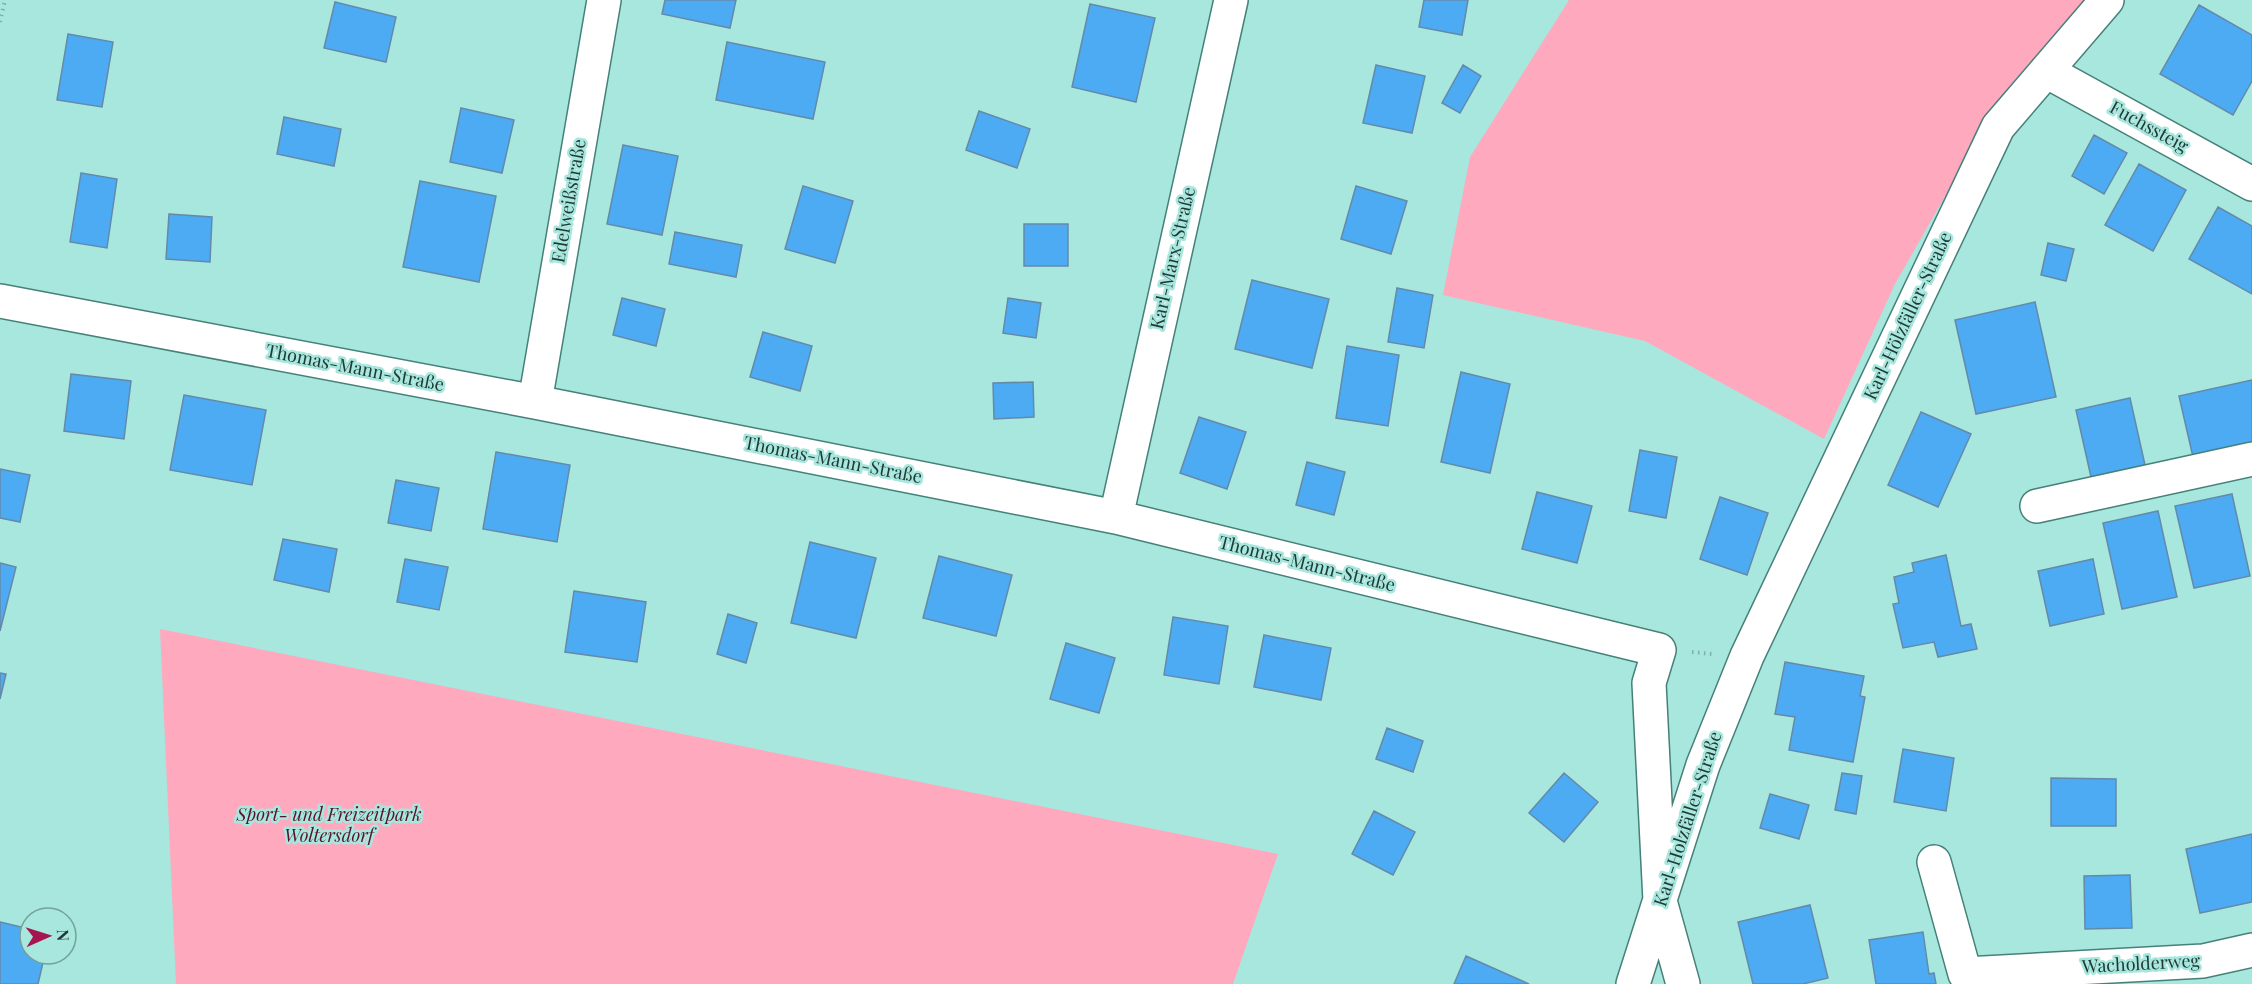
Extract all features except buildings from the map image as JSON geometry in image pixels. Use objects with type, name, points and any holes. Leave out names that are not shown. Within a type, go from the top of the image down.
[{"type":"street","name":"Edelweißstraße","points":[[535,402],[604,0]]},
{"type":"street","name":"Karl-Marx-Straße","points":[[1116,517],[1231,0]]},
{"type":"street","name":"Karl-Hölzfäller-Straße","points":[[1747,656],[1998,127],[2107,0]]},
{"type":"street","name":"Fuchssteig","points":[[2046,71],[2252,184]]},
{"type":"street","name":"Thomas-Mann-Straße","points":[[0,301],[535,402],[1116,517],[1659,650]]},
{"type":"street","points":[[2037,506],[2252,459]]},
{"type":"street","points":[[1659,650],[1649,683],[1660,901],[1683,984]]},
{"type":"street","name":"Karl-Holzfäller-Straße","points":[[1633,984],[1702,765],[1747,656]]},
{"type":"street","name":"Wacholderweg","points":[[1934,862],[1965,974],[2203,961],[2252,951]]},
{"type":"path","points":[[0,22],[4,0]]},
{"type":"path","points":[[1659,650],[1747,656]]},
{"type":"green space","points":[[1569,0],[2088,0],[1989,119],[1895,284],[1824,439],[1645,341],[1443,295],[1470,157]]},
{"type":"green space","name":"Sport- und Freizeitpark Woltersdorf","points":[[160,629],[1278,854],[1233,984],[176,984]]}]
